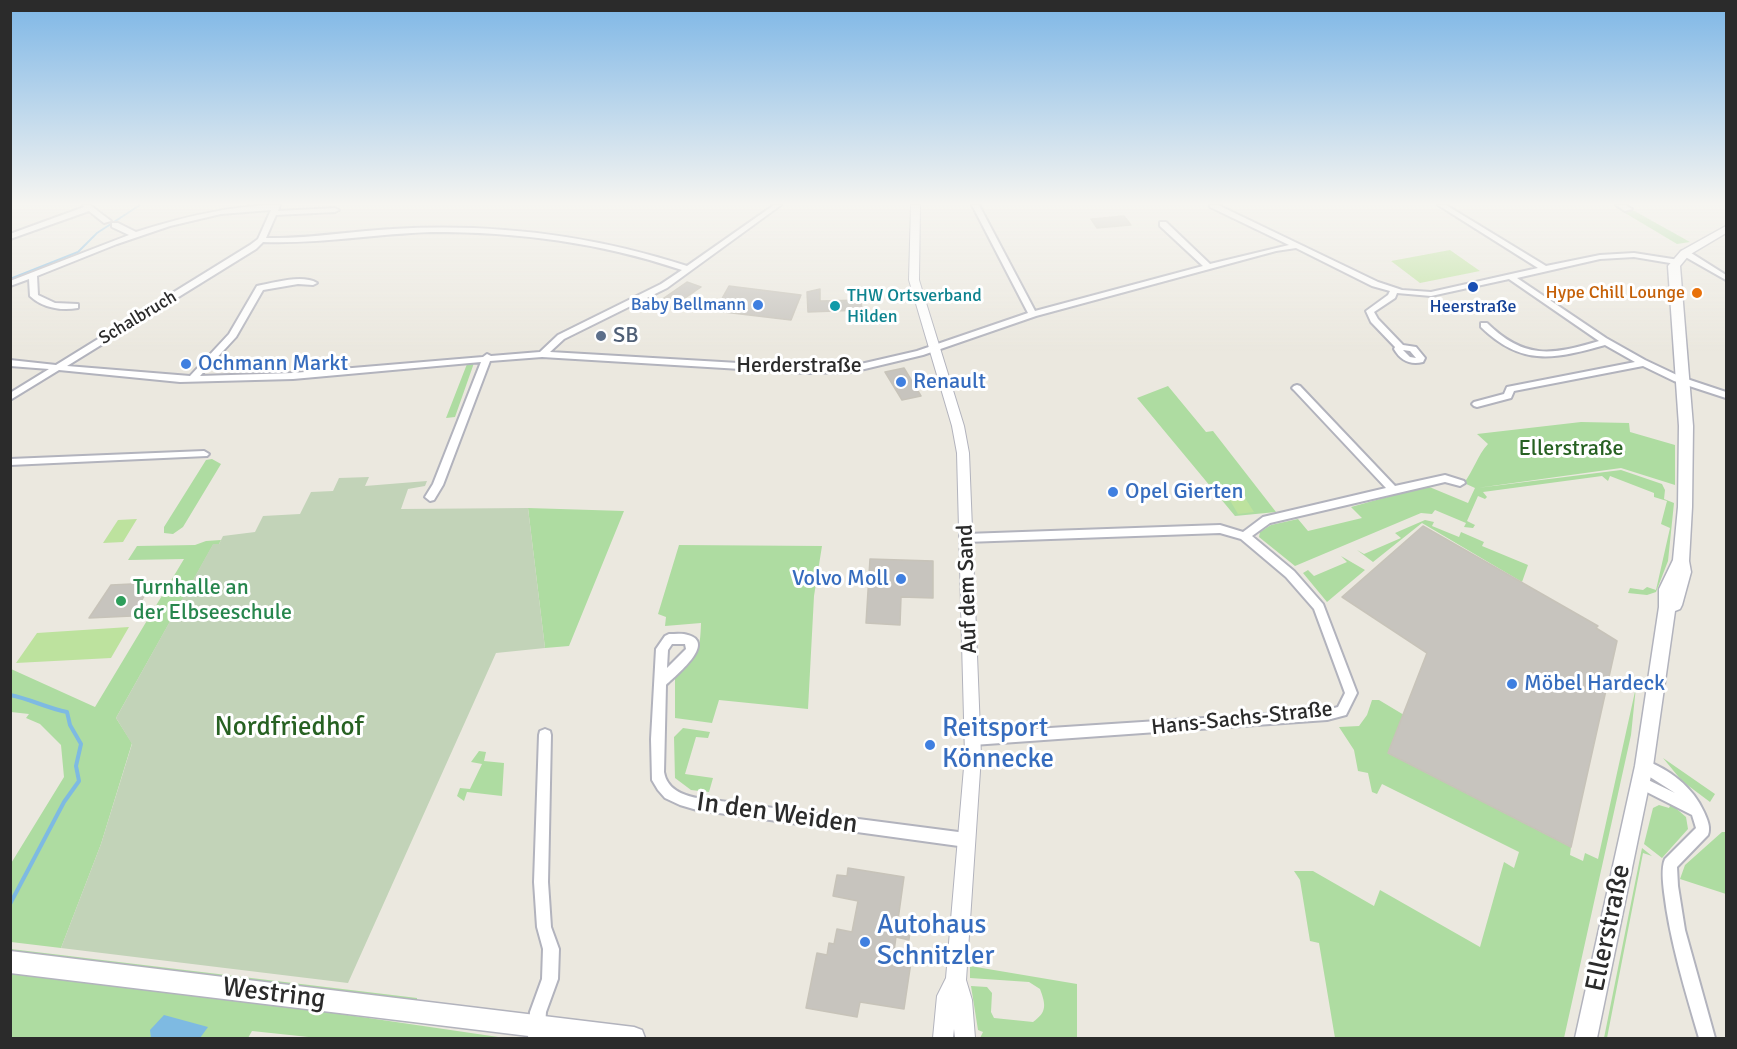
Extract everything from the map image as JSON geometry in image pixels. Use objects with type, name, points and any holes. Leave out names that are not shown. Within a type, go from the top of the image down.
[{"type":"main road","points":[[1675,264],[1684,254]]},
{"type":"main road","name":"Ellerstraße","points":[[1586,1038],[1642,774],[1667,608],[1674,604],[1683,572],[1681,561],[1685,507],[1686,426],[1675,264]]},
{"type":"main road","name":"Westring","points":[[10,962],[536,1033],[634,1038]]},
{"type":"street","points":[[10,284],[83,254]]},
{"type":"street","name":"Schalbruch","points":[[10,397],[239,254]]},
{"type":"street","points":[[638,254],[687,269]]},
{"type":"street","points":[[542,354],[561,337],[646,296],[708,254]]},
{"type":"street","name":"Auf dem Sand","points":[[914,254],[914,280],[958,426],[963,453],[973,739],[956,980],[962,1000],[965,1038]]},
{"type":"street","points":[[1000,254],[1033,314]]},
{"type":"street","points":[[1195,254],[1209,267]]},
{"type":"street","name":"Herderstraße","points":[[10,363],[176,378],[294,376],[487,357],[542,354],[830,370],[871,366],[934,348],[1033,314],[1258,254]]},
{"type":"street","points":[[1314,254],[1394,291],[1431,294],[1503,281],[1511,277],[1600,257],[1626,256],[1675,264]]},
{"type":"street","points":[[1521,254],[1545,269]]},
{"type":"street","points":[[1687,254],[1726,278]]},
{"type":"street","points":[[33,275],[34,296],[38,299],[62,308],[75,306]]},
{"type":"street","points":[[1511,277],[1605,342],[1644,363],[1726,395]]},
{"type":"street","points":[[191,377],[233,335],[260,288],[298,282],[314,284]]},
{"type":"street","points":[[1394,291],[1392,296],[1370,311],[1374,320],[1401,348]]},
{"type":"street","points":[[1484,325],[1505,346],[1533,355],[1605,342]]},
{"type":"street","points":[[430,496],[438,485],[487,357]]},
{"type":"street","points":[[1478,404],[1508,396],[1510,389],[1644,363]]},
{"type":"street","points":[[1297,388],[1393,490]]},
{"type":"street","points":[[10,462],[204,454]]},
{"type":"street","points":[[1245,536],[1267,520],[1445,478],[1460,483]]},
{"type":"street","name":"Hans-Sachs-Straße","points":[[966,538],[1217,529],[1245,536],[1290,574],[1319,607],[1351,693],[1342,711],[1327,716],[973,739]]},
{"type":"street","name":"In den Weiden","points":[[661,682],[658,777],[674,797],[705,805],[966,840]]},
{"type":"street","points":[[536,1033],[539,1009],[550,979],[551,949],[544,927],[541,882],[545,735]]},
{"type":"street","name":"Ellerstraße","points":[[1642,774],[1700,813],[1703,830],[1670,864],[1671,891],[1682,945],[1707,1038]]},
{"type":"street","name":"Auf dem Sand","points":[[943,1038],[947,996],[956,980]]},
{"type":"green space","points":[[1429,254],[1456,254],[1480,271],[1420,283],[1391,261]]},
{"type":"green space","points":[[474,363],[455,417],[446,418],[467,364]]},
{"type":"green space","points":[[1168,386],[1206,432],[1213,431],[1276,512],[1235,516],[1137,398]]},
{"type":"green space","points":[[1581,422],[1629,423],[1630,432],[1675,445],[1675,485],[1621,468],[1477,488],[1621,470],[1662,484],[1665,490],[1664,499],[1674,503],[1668,561],[1656,592],[1647,595],[1628,593],[1630,588],[1643,590],[1647,587],[1656,590],[1670,528],[1661,524],[1667,501],[1654,497],[1654,493],[1610,476],[1608,481],[1602,476],[1483,492],[1487,497],[1485,499],[1478,496],[1467,521],[1475,525],[1473,528],[1464,527],[1466,523],[1435,510],[1432,514],[1421,513],[1295,566],[1259,537],[1260,532],[1271,525],[1298,519],[1308,531],[1362,518],[1351,507],[1427,486],[1468,503],[1475,488],[1464,483],[1488,444],[1477,434]]},
{"type":"green space","points":[[212,459],[221,464],[183,527],[173,534],[164,533],[164,527],[206,460]]},
{"type":"green space","name":"Nordfriedhof","points":[[369,477],[365,486],[427,481],[425,486],[408,489],[401,509],[528,508],[545,648],[496,653],[348,983],[61,948],[101,844],[132,744],[116,718],[213,544],[219,544],[223,536],[255,532],[263,516],[300,514],[311,492],[333,491],[339,478]]},
{"type":"green space","points":[[1240,490],[1254,512],[1238,514],[1225,492]]},
{"type":"green space","points":[[528,508],[624,511],[569,646],[545,648]]},
{"type":"green space","points":[[137,519],[123,542],[103,543],[118,520]]},
{"type":"green space","points":[[1425,520],[1434,522],[1432,526],[1459,537],[1461,532],[1484,542],[1482,546],[1528,565],[1522,582],[1422,523],[1373,562],[1357,550],[1364,554],[1401,538],[1395,533]]},
{"type":"green space","points":[[221,540],[219,544],[213,545],[116,718],[132,743],[101,844],[61,948],[11,942],[10,865],[64,777],[61,745],[40,724],[26,718],[29,714],[11,712],[11,669],[95,707],[184,559],[128,560],[137,546],[195,545],[206,541]]},
{"type":"green space","points":[[679,545],[822,546],[814,596],[808,709],[719,700],[712,723],[675,718],[675,675],[689,663],[696,653],[700,641],[701,623],[665,626],[666,617],[658,614]]},
{"type":"green space","points":[[1341,556],[1365,570],[1327,602],[1303,573],[1308,570],[1314,576],[1347,562]]},
{"type":"green space","points":[[129,627],[111,658],[16,663],[37,633]]},
{"type":"green space","points":[[1636,687],[1631,735],[1564,1038],[1335,1038],[1319,943],[1310,941],[1300,880],[1294,871],[1313,871],[1374,906],[1380,890],[1480,947],[1504,862],[1514,868],[1519,852],[1382,784],[1377,794],[1372,792],[1368,773],[1358,771],[1354,750],[1339,727],[1359,726],[1367,715],[1372,700],[1379,700],[1404,715],[1388,753],[1571,847],[1570,855],[1583,861],[1585,853],[1598,859]]},
{"type":"green space","points":[[683,728],[710,732],[708,738],[696,737],[685,774],[713,778],[709,792],[691,790],[675,778],[674,737]]},
{"type":"green space","points":[[479,751],[486,752],[484,761],[504,763],[502,796],[467,792],[464,801],[457,796],[460,788],[470,789],[482,764],[471,762]]},
{"type":"green space","points":[[1663,758],[1715,794],[1710,802],[1682,781]]},
{"type":"green space","points":[[1671,804],[1686,817],[1688,829],[1662,858],[1644,844],[1653,808],[1659,805],[1669,808]]},
{"type":"green space","points":[[1722,832],[1726,832],[1726,894],[1680,879],[1685,865]]},
{"type":"green space","points":[[1642,848],[1652,856],[1643,853],[1607,1038],[1604,1038]]},
{"type":"green space","points":[[11,949],[417,998],[417,1000],[11,953]]},
{"type":"green space","points":[[970,966],[1077,984],[1077,1038],[980,1038],[983,1032],[978,1030],[971,986],[987,987],[992,993],[991,1012],[994,1018],[1033,1022],[1041,1015],[1044,1004],[1040,989],[1029,982],[970,978]]},
{"type":"green space","points":[[10,972],[307,1009],[505,1038],[318,1038],[252,1031],[248,1038],[11,1038]]},
{"type":"water","points":[[164,1015],[208,1027],[200,1038],[151,1038],[150,1030]]},
{"type":"building","points":[[687,282],[701,287],[675,305],[661,300]]},
{"type":"building","name":"Baby Bellmann","points":[[729,286],[801,295],[791,320],[715,311]]},
{"type":"building","name":"THW Ortsverband Hilden","points":[[820,289],[820,301],[861,300],[862,310],[808,312],[807,292]]},
{"type":"building","name":"Renault","points":[[904,368],[921,396],[902,400],[885,372]]},
{"type":"building","name":"Möbel Hardeck","points":[[1423,526],[1598,626],[1596,628],[1617,641],[1571,847],[1388,753],[1427,653],[1342,597]]},
{"type":"building","name":"Volvo Moll","points":[[870,559],[933,561],[933,598],[901,597],[900,625],[866,623]]},
{"type":"building","name":"Turnhalle an der Elbseeschule","points":[[152,583],[132,616],[89,618],[111,585]]},
{"type":"building","name":"Autohaus Schnitzler","points":[[848,868],[904,877],[898,920],[911,922],[909,940],[896,937],[893,959],[911,962],[904,1009],[860,1002],[857,1017],[806,1008],[817,953],[827,955],[829,943],[834,944],[837,929],[852,932],[858,901],[833,896],[837,875],[847,876]]},
{"type":"waterway","points":[[10,279],[73,254]]},
{"type":"waterway","points":[[10,695],[67,712],[70,725],[81,744],[76,766],[79,781],[64,802],[10,904]]},
{"type":"place","name":"Heerstraße","points":[[1473,287]]},
{"type":"place","name":"Hype Chill Lounge","points":[[1697,293]]},
{"type":"place","name":"Baby Bellmann","points":[[758,305]]},
{"type":"place","name":"THW Ortsverband Hilden","points":[[835,306]]},
{"type":"place","name":"SB","points":[[601,336]]},
{"type":"place","name":"Ochmann Markt","points":[[186,364]]},
{"type":"place","name":"Renault","points":[[901,382]]},
{"type":"place","name":"Opel Gierten","points":[[1113,492]]},
{"type":"place","name":"Volvo Moll","points":[[901,579]]},
{"type":"place","name":"Turnhalle an der Elbseeschule","points":[[121,601]]},
{"type":"place","name":"Möbel Hardeck","points":[[1512,684]]},
{"type":"place","name":"Reitsport Könnecke","points":[[930,745]]},
{"type":"place","name":"Autohaus Schnitzler","points":[[865,942]]}]
